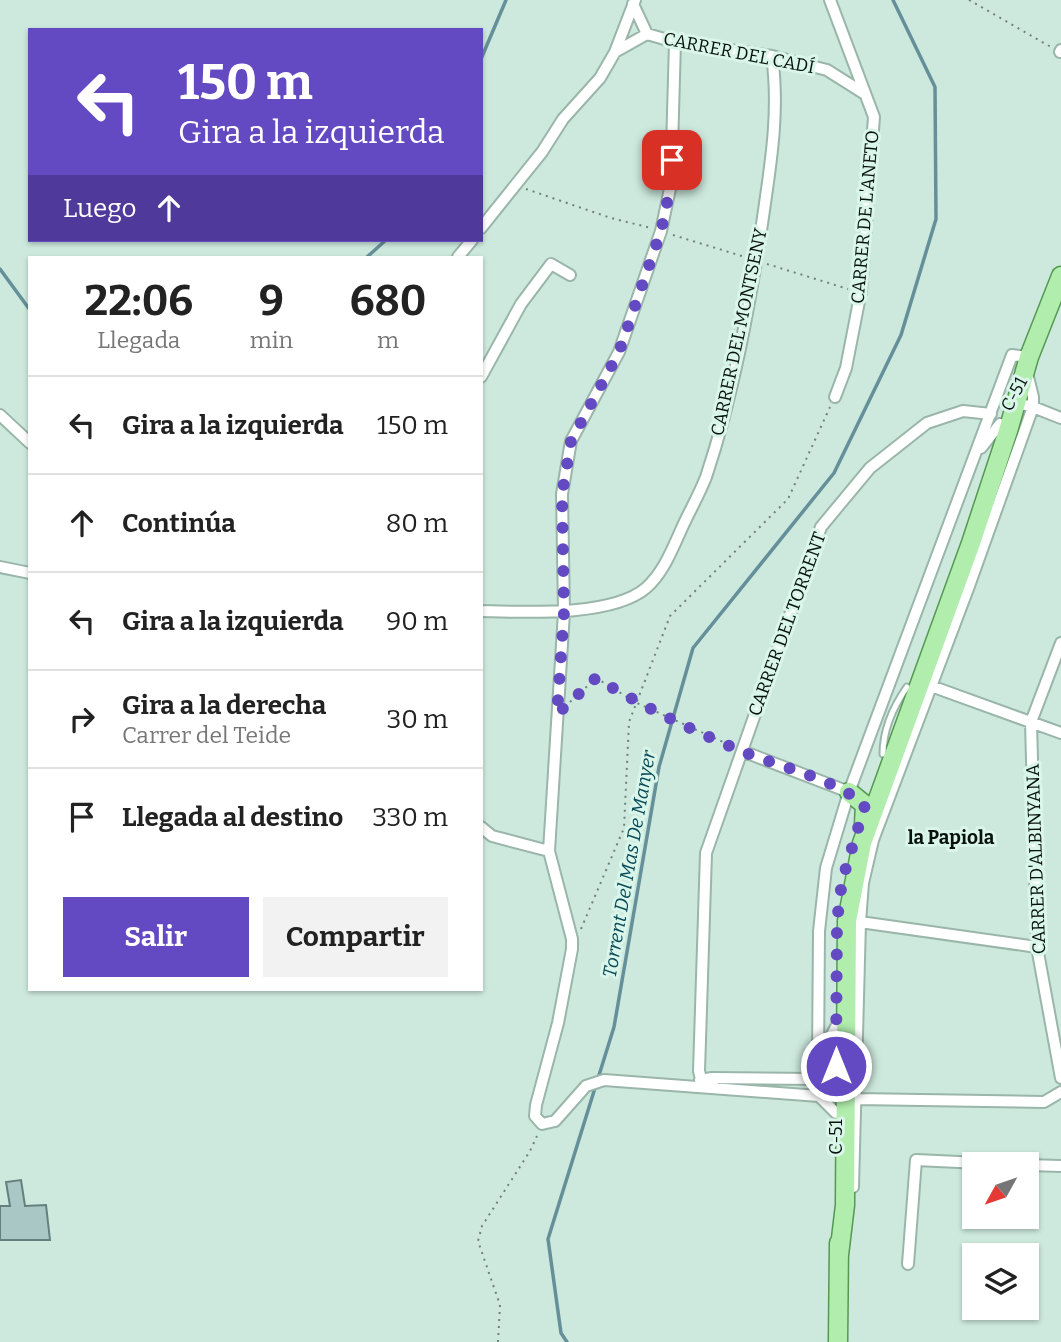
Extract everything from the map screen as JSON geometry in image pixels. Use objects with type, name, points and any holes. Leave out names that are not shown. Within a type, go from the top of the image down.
[{"type":"main road","name":"C-51","points":[[839,1255],[845,1205],[842,1021],[837,921],[842,881],[883,754],[920,684],[920,669],[947,596],[948,577],[978,464],[995,419],[1009,400],[1022,361],[1061,276]]},
{"type":"main road","name":"C-51","points":[[838,1342],[836,1087],[841,1080],[842,1021],[862,843],[971,543],[1025,405],[1022,361]]},
{"type":"main road","points":[[978,464],[996,452],[1011,409],[1025,405]]},
{"type":"main road","points":[[849,792],[865,805],[865,821],[846,891],[855,915]]},
{"type":"street","name":"CARRER DE L'ANETO","points":[[830,0],[874,117],[861,291],[846,368],[835,397]]},
{"type":"street","name":"CARRER DEL CADÍ","points":[[634,2],[647,34]]},
{"type":"street","points":[[483,226],[542,152],[563,119],[600,78],[615,52],[634,2]]},
{"type":"street","name":"CARRER DEL CADÍ","points":[[615,52],[647,34],[675,42],[772,56],[827,70],[865,94]]},
{"type":"street","points":[[675,42],[671,184],[661,231],[619,352],[571,441],[562,494],[564,612],[549,851],[572,939],[572,949],[558,1023],[535,1116],[542,1124],[555,1121],[588,1086],[604,1080],[819,1096],[836,1087]]},
{"type":"street","name":"CARRER DEL MONTSENY","points":[[483,611],[564,612],[630,599],[647,587],[665,565],[705,479],[731,388],[756,260],[773,151],[777,90],[772,56]]},
{"type":"street","points":[[459,256],[470,242]]},
{"type":"street","points":[[483,373],[521,304],[551,264],[569,275]]},
{"type":"street","points":[[1025,405],[1061,418]]},
{"type":"street","name":"CARRER DEL TORRENT","points":[[700,1075],[706,853],[821,527],[870,468],[927,423],[963,411],[995,419]]},
{"type":"street","points":[[2,420],[28,441]]},
{"type":"street","points":[[836,1113],[819,1096],[815,1086],[818,1060],[818,931],[826,868],[849,792],[978,464]]},
{"type":"street","points":[[0,567],[28,573]]},
{"type":"street","name":"CARRER D'ALBINYANA","points":[[1061,643],[1031,722],[1037,947],[1061,1078]]},
{"type":"street","points":[[920,684],[1061,733]]},
{"type":"street","points":[[742,751],[849,792]]},
{"type":"street","points":[[483,828],[492,835],[549,851]]},
{"type":"street","points":[[839,1255],[853,1206],[859,952],[855,915],[1037,947]]},
{"type":"street","points":[[847,968],[859,952]]},
{"type":"street","points":[[818,1060],[842,1021]]},
{"type":"street","points":[[689,1086],[700,1075],[816,1079]]},
{"type":"street","points":[[700,1075],[716,1088]]},
{"type":"street","points":[[857,1099],[1044,1102],[1061,1092]]},
{"type":"street","points":[[908,1264],[916,1160],[962,1162]]},
{"type":"street","points":[[1040,1165],[1061,1166]]},
{"type":"path","points":[[969,0],[1061,51]]},
{"type":"path","points":[[515,186],[724,253],[861,291]]},
{"type":"path","points":[[572,949],[624,828],[629,722],[670,616],[788,499],[835,397]]},
{"type":"path","points":[[557,714],[596,678],[637,703],[742,751]]},
{"type":"path","points":[[498,1342],[500,1305],[478,1241],[482,1226],[530,1152],[542,1124]]},
{"type":"building","points":[[21,1180],[25,1206],[46,1205],[50,1240],[0,1240],[0,1206],[10,1206],[6,1182]]},
{"type":"waterway","points":[[483,54],[506,0]]},
{"type":"waterway","name":"Torrent Del Mas De Manyer","points":[[567,1342],[561,1333],[548,1239],[614,1027],[659,767],[693,648],[834,473],[901,335],[936,219],[935,87],[893,0]]},
{"type":"waterway","points":[[368,256],[384,242]]},
{"type":"waterway","points":[[0,269],[28,307]]},
{"type":"district","name":"la Papiola","points":[[951,837]]},
{"type":"route","points":[[672,160],[671,184],[661,231],[619,352],[571,441],[562,494],[564,612],[557,714],[596,678],[637,703],[742,751],[849,792],[865,805],[842,881],[837,921],[836,1066]]}]
